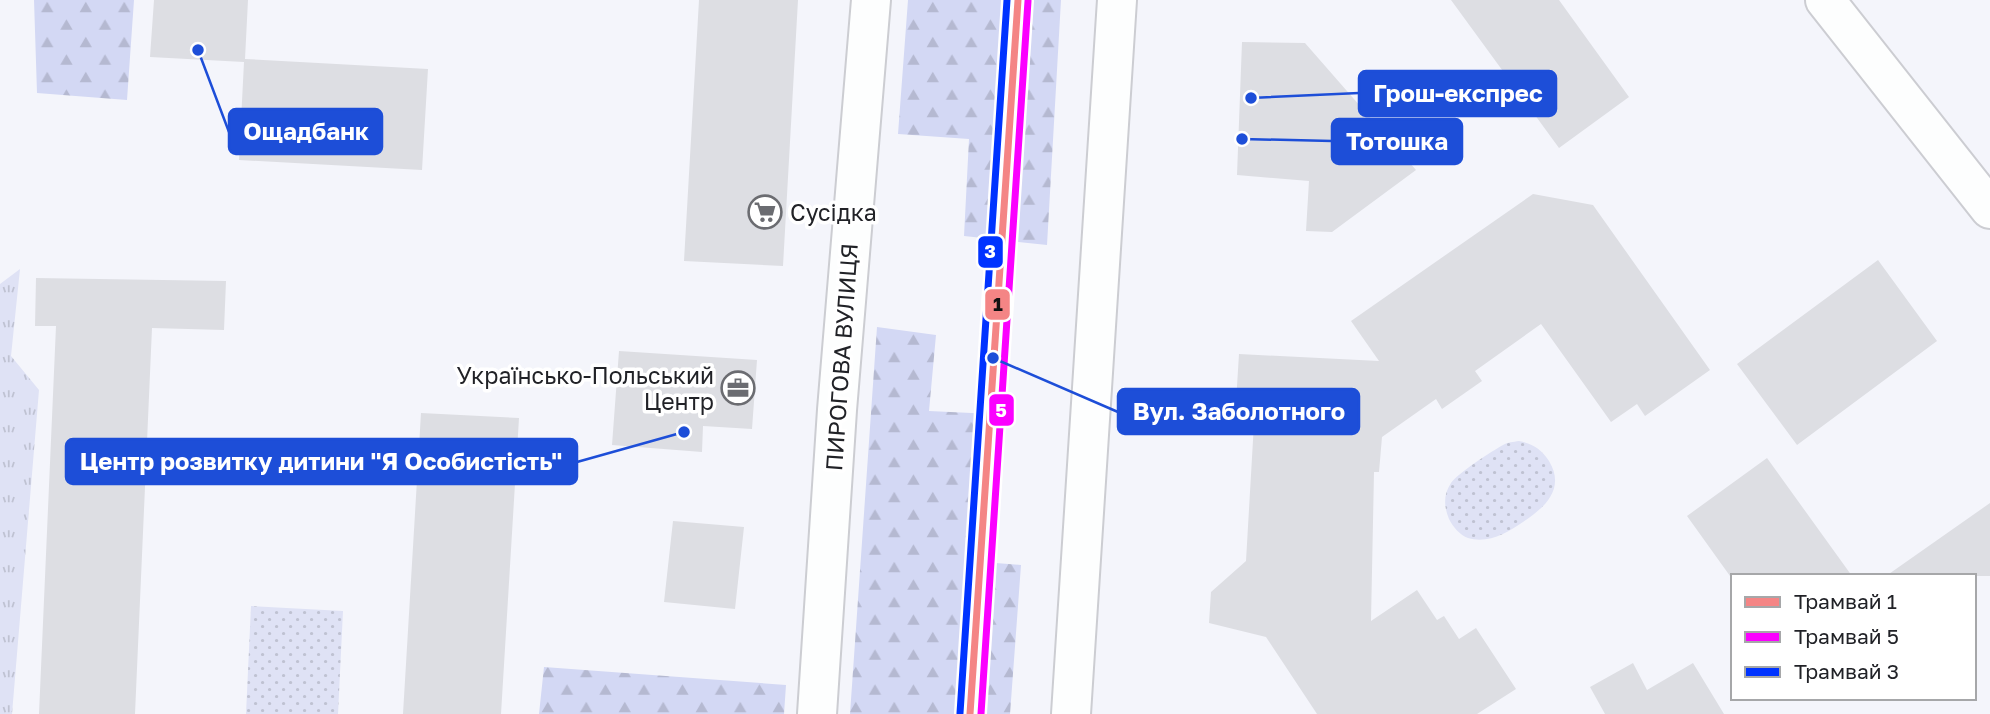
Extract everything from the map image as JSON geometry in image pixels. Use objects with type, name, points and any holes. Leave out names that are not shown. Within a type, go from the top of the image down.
[{"type":"street","name":"ПИРОГОВА ВУЛИЦЯ","points":[[817,714],[836,410],[871,0]]},
{"type":"street","points":[[1071,714],[1117,0]]},
{"type":"street","points":[[1825,0],[1990,209]]},
{"type":"green space","points":[[34,0],[134,0],[127,100],[37,93]]},
{"type":"green space","points":[[908,0],[1061,0],[1047,245],[964,236],[969,139],[898,134]]},
{"type":"green space","points":[[20,269],[11,356],[39,390],[12,714],[0,714],[0,284]]},
{"type":"green space","points":[[877,327],[936,335],[929,411],[993,414],[983,562],[1021,565],[1010,714],[850,714]]},
{"type":"green space","points":[[1519,441],[1536,448],[1549,461],[1555,480],[1550,497],[1531,517],[1504,533],[1483,540],[1465,537],[1455,528],[1447,514],[1445,501],[1448,488],[1461,474],[1484,457],[1505,444]]},
{"type":"green space","points":[[251,606],[343,611],[338,714],[246,714]]},
{"type":"green space","points":[[544,667],[786,685],[784,714],[539,714]]},
{"type":"building","points":[[154,0],[248,0],[245,59],[428,69],[422,170],[239,160],[244,62],[150,57]]},
{"type":"building","points":[[699,0],[798,0],[783,266],[684,261]]},
{"type":"building","points":[[1451,0],[1559,0],[1629,97],[1559,148]]},
{"type":"building","points":[[1242,42],[1305,43],[1416,170],[1332,232],[1306,231],[1309,181],[1237,175]]},
{"type":"building","points":[[1533,194],[1593,205],[1710,370],[1645,416],[1637,404],[1611,422],[1541,324],[1475,371],[1482,381],[1442,409],[1436,399],[1382,437],[1379,472],[1374,472],[1371,621],[1417,590],[1437,620],[1444,616],[1459,639],[1476,628],[1516,689],[1477,714],[1317,714],[1266,637],[1209,623],[1211,592],[1246,561],[1254,423],[1236,402],[1239,354],[1379,361],[1351,321]]},
{"type":"building","points":[[1878,260],[1937,341],[1797,445],[1737,364]]},
{"type":"building","points":[[36,278],[226,281],[224,330],[152,328],[135,714],[39,714],[56,326],[35,326]]},
{"type":"building","points":[[619,351],[757,360],[752,429],[703,426],[702,452],[612,445]]},
{"type":"building","points":[[421,413],[519,418],[501,714],[403,714]]},
{"type":"building","points":[[1767,458],[1851,574],[1730,576],[1687,516]]},
{"type":"building","points":[[1990,503],[1990,576],[1889,574]]},
{"type":"building","points":[[673,521],[744,527],[735,609],[664,602]]},
{"type":"building","points":[[1633,663],[1647,690],[1693,663],[1724,714],[1605,714],[1590,687]]},
{"type":"tram line","name":"3","points":[[960,713],[1007,0]]},
{"type":"tram line","name":"1","points":[[970,714],[1018,0]]},
{"type":"tram line","name":"5","points":[[981,714],[1028,1]]},
{"type":"place","name":"Ощадбанк","points":[[198,50]]},
{"type":"place","name":"Грош-експрес","points":[[1251,98]]},
{"type":"place","name":"Тотошка","points":[[1242,139]]},
{"type":"place","name":"Сусідка","points":[[765,212]]},
{"type":"place","name":"Вул. Заболотного","points":[[993,358]]},
{"type":"place","name":"Українсько-Польський Центр","points":[[738,388]]},
{"type":"place","name":"Центр розвитку дитини \"Я Особистість\"","points":[[684,432]]}]
